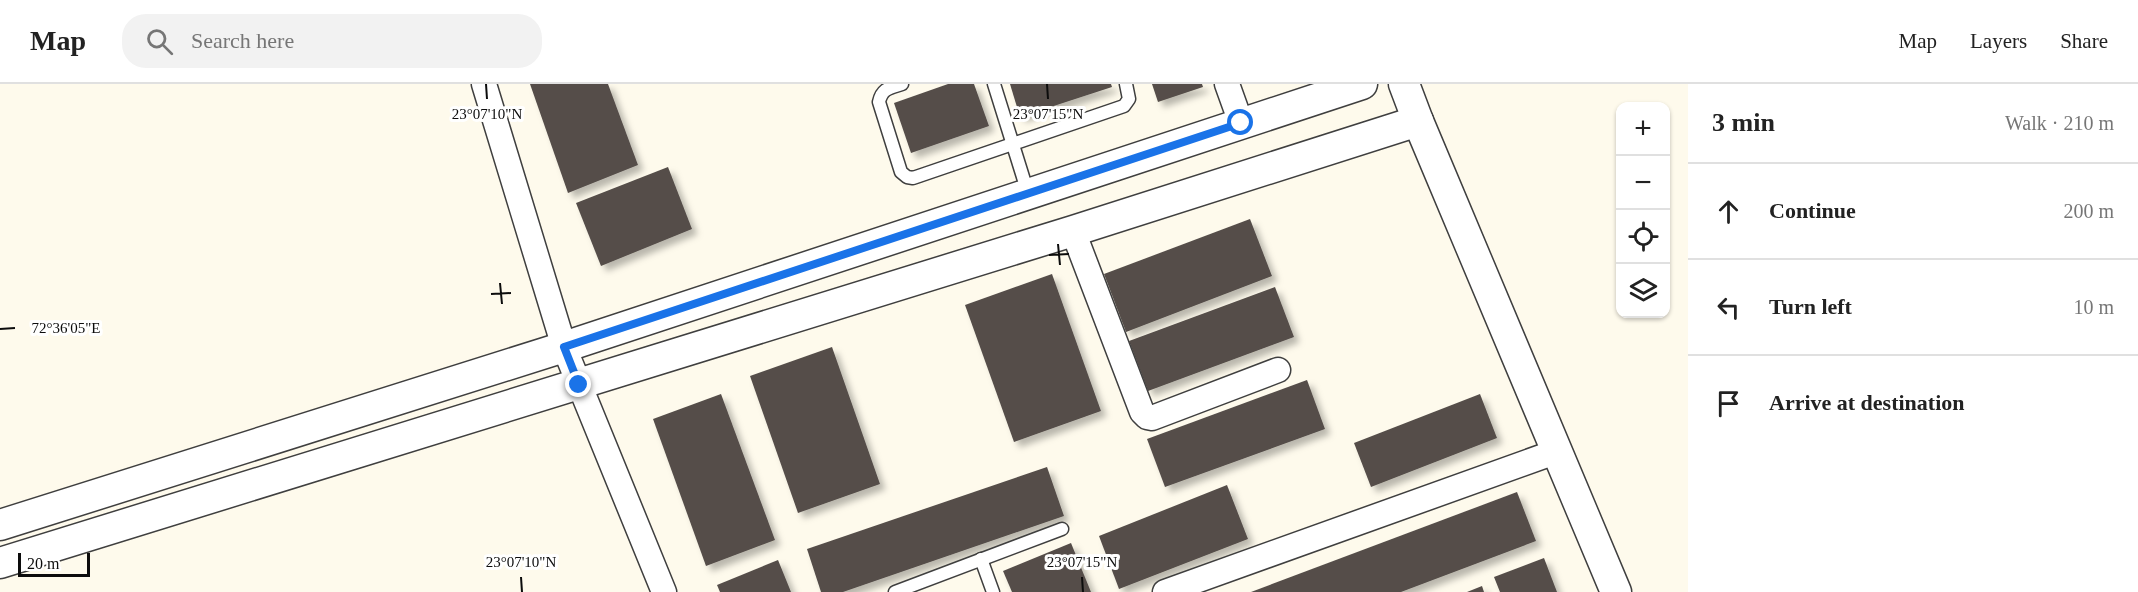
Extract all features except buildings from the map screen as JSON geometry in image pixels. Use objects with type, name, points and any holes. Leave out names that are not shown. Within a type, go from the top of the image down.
[{"type":"street","points":[[484,84],[564,347],[663,592]]},
{"type":"street","points":[[1227,84],[1241,123]]},
{"type":"street","points":[[0,525],[564,347],[1362,84]]},
{"type":"street","points":[[1404,84],[1616,592]]},
{"type":"street","points":[[0,563],[579,385],[1418,121]]},
{"type":"street","points":[[1072,231],[1142,412],[1147,417],[1152,418],[1278,370]]},
{"type":"street","points":[[1165,592],[1558,451]]},
{"type":"lane","points":[[902,84],[885,89],[880,94],[879,102],[901,172],[907,177],[914,178],[1124,106],[1129,99],[1126,84]]},
{"type":"lane","points":[[994,84],[1028,193]]},
{"type":"lane","points":[[895,592],[1062,529]]},
{"type":"lane","points":[[981,559],[993,592]]},
{"type":"route","points":[[579,385],[564,347],[1241,123]]}]
